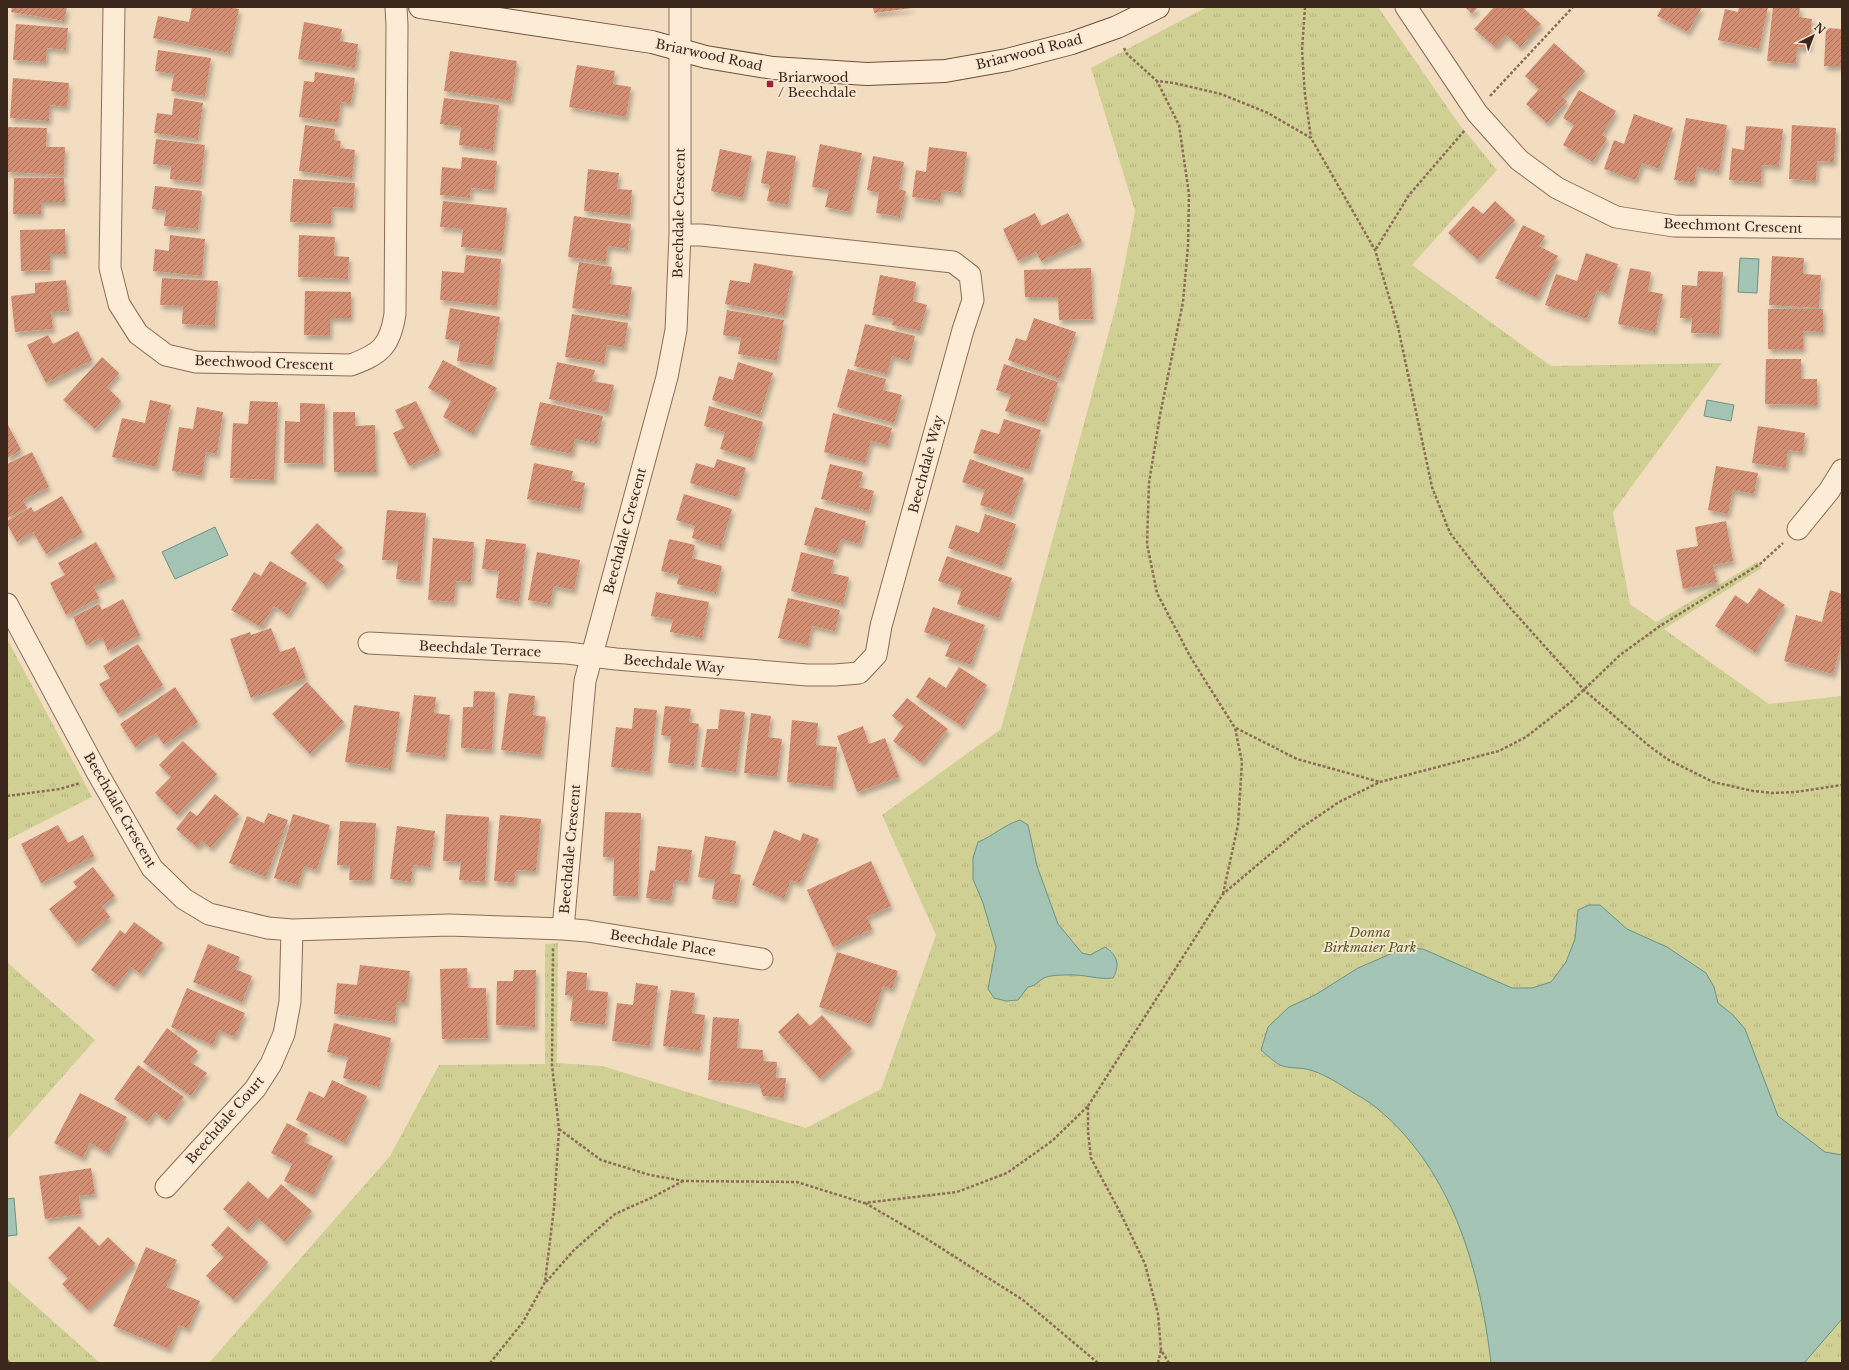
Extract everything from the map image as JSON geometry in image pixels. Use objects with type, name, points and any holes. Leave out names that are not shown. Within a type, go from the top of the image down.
[{"type":"street","name":"Beechwood Crescent","points":[[114,7],[110,268],[119,304],[138,334],[166,355],[196,362],[351,365],[372,357],[383,347],[393,330],[395,314],[396,7]]},
{"type":"street","name":"Briarwood Road","points":[[420,7],[652,42],[706,57],[773,68],[867,74],[945,72],[1007,60],[1072,43],[1117,27],[1158,7]]},
{"type":"street","name":"Beechdale Crescent","points":[[7,604],[98,774],[152,868],[184,898],[209,914],[268,928],[292,930],[449,925],[563,929],[585,681],[667,377],[676,330],[680,235],[680,7]]},
{"type":"street","name":"Beechmont Crescent","points":[[1406,7],[1477,113],[1519,160],[1557,188],[1616,217],[1674,226],[1842,228]]},
{"type":"street","name":"Beechdale Way","points":[[591,656],[807,675],[859,673],[876,655],[881,626],[963,330],[973,300],[970,275],[953,262],[701,235],[680,235]]},
{"type":"street","points":[[1798,529],[1829,491],[1842,470]]},
{"type":"street","name":"Beechdale Terrace","points":[[369,643],[567,653],[591,656]]},
{"type":"street","name":"Beechdale Place","points":[[563,929],[586,930],[762,959]]},
{"type":"street","name":"Beechdale Court","points":[[166,1188],[255,1089],[272,1064],[284,1034],[290,1002],[292,930]]},
{"type":"path","points":[[1305,7],[1302,50],[1305,95],[1311,138],[1375,250],[1398,327],[1432,487],[1450,533],[1503,600],[1584,690],[1648,745],[1667,759],[1713,782],[1753,791],[1773,793],[1795,792],[1842,785]]},
{"type":"path","points":[[1375,250],[1409,196],[1488,98],[1573,7]]},
{"type":"path","points":[[1223,894],[1238,825],[1242,762],[1235,728],[1191,658],[1157,593],[1146,544],[1149,483],[1160,415],[1183,302],[1188,246],[1189,194],[1179,125],[1157,81],[1174,83],[1221,94],[1268,113],[1311,138]]},
{"type":"path","points":[[864,1202],[957,1192],[1007,1173],[1052,1141],[1088,1106],[1223,894],[1301,828],[1339,802],[1380,782],[1499,751],[1526,737],[1584,690],[1620,655],[1654,630],[1764,561],[1798,529]]},
{"type":"path","points":[[1235,728],[1297,759],[1380,782]]},
{"type":"path","points":[[7,796],[60,789],[82,783]]},
{"type":"path","points":[[540,927],[540,947],[553,947],[552,1065],[559,1129],[554,1208],[545,1282]]},
{"type":"path","points":[[1088,1106],[1088,1132],[1091,1158],[1121,1214],[1144,1264],[1158,1314],[1161,1350],[1158,1363]]},
{"type":"path","points":[[559,1129],[601,1160],[650,1175],[684,1181],[797,1182],[864,1202],[922,1236],[1023,1300],[1098,1363]]},
{"type":"path","points":[[490,1363],[523,1322],[545,1282],[574,1250],[615,1214],[684,1181]]},
{"type":"path","points":[[1161,1350],[1170,1363]]},
{"type":"path","points":[[7,1360],[10,1363]]},
{"type":"green space","name":"Donna Birkmaier Park","points":[[1207,7],[1378,7],[1459,124],[1497,170],[1412,265],[1551,366],[1722,363],[1613,512],[1630,604],[1656,622],[1757,562],[1762,568],[1664,629],[1769,704],[1842,696],[1842,1363],[209,1363],[390,1156],[439,1065],[545,1064],[545,944],[558,943],[557,1063],[602,1066],[806,1128],[881,1089],[936,935],[882,815],[1001,729],[1117,302],[1135,211],[1091,68]]},
{"type":"green space","points":[[7,639],[92,797],[7,840]]},
{"type":"green space","points":[[7,960],[9,964],[95,1040],[7,1140]]},
{"type":"green space","points":[[7,1280],[100,1363],[7,1363]]},
{"type":"shaded area","points":[[1740,258],[1759,259],[1757,293],[1738,292]]},
{"type":"shaded area","points":[[1707,400],[1734,405],[1731,421],[1704,416]]},
{"type":"shaded area","points":[[215,527],[228,555],[175,579],[162,552]]},
{"type":"shaded area","points":[[1020,820],[1028,825],[1037,866],[1058,924],[1082,953],[1090,955],[1105,947],[1109,950],[1115,957],[1117,965],[1113,978],[1075,975],[1049,976],[1033,986],[1028,987],[1018,1000],[1006,1001],[994,998],[988,989],[996,947],[983,903],[973,879],[973,858],[978,842]]},
{"type":"shaded area","points":[[1589,905],[1600,905],[1627,929],[1667,947],[1706,973],[1714,987],[1718,1003],[1733,1015],[1745,1029],[1778,1116],[1825,1152],[1842,1155],[1842,1319],[1804,1363],[1491,1363],[1479,1293],[1470,1258],[1444,1193],[1426,1162],[1404,1134],[1370,1103],[1335,1081],[1318,1073],[1306,1069],[1280,1065],[1261,1050],[1268,1027],[1289,1007],[1315,995],[1358,968],[1404,948],[1423,949],[1512,988],[1532,988],[1551,982],[1566,962],[1575,939],[1578,910]]},
{"type":"shaded area","points":[[14,1198],[17,1235],[7,1236],[7,1199]]},
{"type":"building","points":[[12,7],[67,7],[64,21],[11,12]]},
{"type":"building","points":[[192,7],[227,7],[239,9],[230,53],[153,38],[158,16],[189,22]]},
{"type":"building","points":[[873,7],[912,7],[912,8],[874,13]]},
{"type":"building","points":[[1465,7],[1478,7],[1472,14]]},
{"type":"building","points":[[1494,7],[1522,7],[1541,24],[1520,47],[1506,35],[1495,47],[1474,29]]},
{"type":"building","points":[[1662,7],[1702,7],[1688,32],[1657,16]]},
{"type":"building","points":[[1739,7],[1768,7],[1759,49],[1718,40],[1725,9],[1738,12]]},
{"type":"building","points":[[1773,7],[1800,7],[1799,17],[1812,19],[1809,48],[1797,47],[1796,64],[1767,61]]},
{"type":"building","points":[[304,22],[342,29],[340,41],[358,44],[355,68],[298,59]]},
{"type":"building","points":[[16,24],[68,28],[66,50],[47,48],[46,62],[13,60]]},
{"type":"building","points":[[1826,28],[1842,29],[1842,66],[1824,66]]},
{"type":"building","points":[[1554,43],[1585,71],[1562,97],[1567,101],[1547,123],[1526,104],[1539,89],[1525,76]]},
{"type":"building","points":[[158,50],[211,58],[205,96],[171,91],[174,74],[155,71]]},
{"type":"building","points":[[450,51],[517,61],[511,101],[444,91]]},
{"type":"building","points":[[577,65],[615,71],[613,84],[631,87],[626,117],[569,107]]},
{"type":"building","points":[[315,72],[355,78],[351,103],[341,102],[338,123],[299,117],[304,81],[314,82]]},
{"type":"building","points":[[13,78],[69,83],[67,107],[50,105],[49,121],[10,118]]},
{"type":"building","points":[[1579,90],[1616,111],[1602,135],[1607,138],[1593,162],[1563,145],[1574,125],[1563,118]]},
{"type":"building","points":[[174,98],[203,103],[198,139],[154,133],[157,113],[172,115]]},
{"type":"building","points":[[444,98],[499,105],[493,150],[459,145],[461,127],[440,124]]},
{"type":"building","points":[[1634,114],[1673,128],[1659,169],[1642,163],[1636,180],[1604,169],[1614,140],[1624,144]]},
{"type":"building","points":[[1686,118],[1727,125],[1719,172],[1697,167],[1694,183],[1674,180]]},
{"type":"building","points":[[305,125],[335,129],[334,140],[341,141],[340,148],[355,150],[352,178],[299,171]]},
{"type":"building","points":[[1792,125],[1836,128],[1834,162],[1817,161],[1816,181],[1789,179]]},
{"type":"building","points":[[1746,126],[1783,129],[1779,166],[1762,165],[1761,183],[1729,180],[1732,148],[1744,150]]},
{"type":"building","points":[[7,127],[47,128],[46,147],[65,147],[64,175],[7,172]]},
{"type":"building","points":[[156,139],[205,145],[201,183],[170,179],[171,166],[153,164]]},
{"type":"building","points":[[820,144],[862,153],[850,212],[825,207],[829,190],[812,187]]},
{"type":"building","points":[[929,147],[967,152],[961,193],[942,190],[940,201],[912,197],[916,170],[926,172]]},
{"type":"building","points":[[720,149],[752,156],[743,198],[711,191]]},
{"type":"building","points":[[767,151],[796,156],[788,205],[767,201],[770,185],[761,183]]},
{"type":"building","points":[[873,156],[904,162],[899,189],[906,191],[900,217],[876,213],[879,193],[867,190]]},
{"type":"building","points":[[462,157],[497,161],[494,190],[471,188],[470,198],[440,195],[442,167],[461,169]]},
{"type":"building","points":[[588,169],[619,173],[617,189],[632,190],[630,216],[584,211]]},
{"type":"building","points":[[14,178],[64,178],[65,202],[41,202],[41,214],[13,214]]},
{"type":"building","points":[[293,179],[355,183],[353,208],[332,207],[331,224],[290,222]]},
{"type":"building","points":[[155,186],[202,191],[198,229],[164,226],[166,211],[152,209]]},
{"type":"building","points":[[443,201],[507,208],[502,251],[461,247],[463,229],[440,227]]},
{"type":"building","points":[[1495,201],[1515,220],[1478,260],[1448,233],[1473,206],[1483,214]]},
{"type":"building","points":[[1035,213],[1041,226],[1068,213],[1082,242],[1041,261],[1036,252],[1018,261],[1003,229]]},
{"type":"building","points":[[574,216],[631,224],[628,249],[608,246],[606,262],[568,257]]},
{"type":"building","points":[[1523,225],[1545,236],[1539,246],[1558,256],[1537,298],[1495,278]]},
{"type":"building","points":[[65,229],[66,254],[50,254],[50,270],[21,271],[20,230]]},
{"type":"building","points":[[170,235],[205,239],[202,276],[153,271],[155,249],[169,251]]},
{"type":"building","points":[[299,235],[335,237],[334,256],[349,257],[348,279],[298,277]]},
{"type":"building","points":[[1586,253],[1618,264],[1608,294],[1597,290],[1587,319],[1545,305],[1556,274],[1577,281]]},
{"type":"building","points":[[466,255],[501,259],[497,306],[440,300],[442,271],[464,273]]},
{"type":"building","points":[[1772,256],[1804,258],[1803,274],[1821,275],[1819,308],[1769,305]]},
{"type":"building","points":[[579,262],[612,267],[610,284],[632,287],[628,316],[572,308]]},
{"type":"building","points":[[754,263],[793,271],[784,315],[725,304],[730,280],[750,283]]},
{"type":"building","points":[[1091,268],[1093,319],[1059,320],[1058,297],[1025,297],[1024,270]]},
{"type":"building","points":[[1630,268],[1651,272],[1648,291],[1663,294],[1655,332],[1618,324]]},
{"type":"building","points":[[1698,271],[1723,272],[1719,334],[1691,333],[1692,318],[1680,318],[1682,285],[1697,286]]},
{"type":"building","points":[[880,275],[916,282],[913,301],[927,305],[920,331],[892,325],[893,319],[872,315]]},
{"type":"building","points":[[162,278],[218,281],[215,326],[182,324],[183,306],[160,305]]},
{"type":"building","points":[[66,280],[69,311],[51,312],[53,329],[15,332],[11,296],[35,293],[35,283]]},
{"type":"building","points":[[305,291],[351,292],[351,318],[330,318],[330,336],[304,335]]},
{"type":"building","points":[[450,308],[500,317],[492,366],[457,361],[460,342],[445,339]]},
{"type":"building","points":[[1768,309],[1823,309],[1823,332],[1803,331],[1803,349],[1768,349]]},
{"type":"building","points":[[727,310],[784,320],[777,361],[738,354],[741,338],[723,335]]},
{"type":"building","points":[[572,314],[628,323],[624,348],[607,345],[604,363],[565,357]]},
{"type":"building","points":[[1034,318],[1076,332],[1060,379],[1008,360],[1016,338],[1026,341]]},
{"type":"building","points":[[865,324],[915,336],[909,361],[892,356],[887,374],[854,366]]},
{"type":"building","points":[[78,331],[92,360],[46,383],[27,345],[48,335],[53,344]]},
{"type":"building","points":[[102,357],[119,373],[107,387],[121,401],[95,429],[63,400]]},
{"type":"building","points":[[1766,359],[1801,359],[1801,379],[1817,379],[1817,405],[1765,404]]},
{"type":"building","points":[[443,360],[497,388],[473,434],[443,417],[451,401],[428,388]]},
{"type":"building","points":[[557,362],[595,370],[592,381],[614,385],[608,412],[549,399]]},
{"type":"building","points":[[738,362],[773,373],[760,415],[712,400],[719,376],[733,380]]},
{"type":"building","points":[[1004,364],[1058,382],[1045,423],[1005,411],[1011,395],[996,390]]},
{"type":"building","points":[[848,369],[886,379],[883,390],[902,395],[894,423],[837,407]]},
{"type":"building","points":[[150,400],[171,405],[156,467],[112,457],[122,418],[145,423]]},
{"type":"building","points":[[250,401],[278,402],[274,480],[230,478],[233,423],[248,424]]},
{"type":"building","points":[[416,401],[440,451],[409,466],[393,433],[404,428],[395,410]]},
{"type":"building","points":[[540,402],[603,416],[597,443],[575,439],[572,454],[530,445]]},
{"type":"building","points":[[300,403],[325,404],[323,464],[284,463],[285,421],[300,422]]},
{"type":"building","points":[[709,406],[763,422],[752,459],[720,449],[725,432],[704,426]]},
{"type":"building","points":[[197,407],[223,412],[217,454],[206,452],[202,476],[172,471],[179,427],[193,429]]},
{"type":"building","points":[[333,412],[355,412],[355,426],[375,425],[376,472],[334,472]]},
{"type":"building","points":[[833,413],[892,428],[888,445],[871,441],[865,463],[824,452]]},
{"type":"building","points":[[1004,419],[1041,430],[1029,470],[973,453],[981,429],[999,434]]},
{"type":"building","points":[[7,423],[21,450],[7,458]]},
{"type":"building","points":[[1758,426],[1805,433],[1803,452],[1788,450],[1786,468],[1752,463]]},
{"type":"building","points":[[32,452],[49,487],[23,500],[27,508],[7,518],[7,464]]},
{"type":"building","points":[[717,459],[746,468],[737,497],[690,483],[696,463],[714,468]]},
{"type":"building","points":[[970,459],[1024,478],[1011,515],[980,505],[985,490],[962,482]]},
{"type":"building","points":[[534,463],[573,471],[571,480],[585,483],[580,509],[527,499]]},
{"type":"building","points":[[830,464],[863,472],[859,487],[874,491],[869,511],[821,499]]},
{"type":"building","points":[[1716,466],[1758,473],[1754,494],[1733,490],[1728,514],[1708,510]]},
{"type":"building","points":[[684,494],[732,509],[721,547],[692,538],[695,526],[676,520]]},
{"type":"building","points":[[62,496],[83,533],[46,554],[33,532],[17,542],[7,524],[7,521],[31,507],[34,512]]},
{"type":"building","points":[[815,507],[866,521],[860,544],[841,539],[836,554],[804,545]]},
{"type":"building","points":[[387,510],[426,513],[420,582],[396,579],[398,561],[382,560]]},
{"type":"building","points":[[985,514],[1016,524],[1002,566],[948,548],[956,525],[979,533]]},
{"type":"building","points":[[1726,521],[1733,561],[1713,565],[1717,582],[1683,589],[1676,550],[1698,546],[1695,527]]},
{"type":"building","points":[[317,523],[343,548],[334,558],[344,566],[326,586],[290,553]]},
{"type":"building","points":[[433,538],[474,542],[471,582],[456,581],[454,602],[428,600]]},
{"type":"building","points":[[486,539],[526,544],[519,602],[496,598],[499,571],[482,569]]},
{"type":"building","points":[[669,539],[695,545],[692,558],[722,566],[716,593],[677,584],[679,575],[661,571]]},
{"type":"building","points":[[96,542],[115,577],[94,587],[99,598],[66,615],[50,583],[65,575],[58,563]]},
{"type":"building","points":[[537,552],[580,560],[574,590],[554,586],[550,604],[528,600]]},
{"type":"building","points":[[801,552],[834,560],[831,573],[849,577],[843,604],[791,591]]},
{"type":"building","points":[[947,556],[1012,578],[999,618],[957,604],[962,589],[938,581]]},
{"type":"building","points":[[270,561],[307,583],[288,615],[274,606],[261,627],[231,610],[254,572],[261,576]]},
{"type":"building","points":[[1759,588],[1785,605],[1755,652],[1715,626],[1735,595],[1748,604]]},
{"type":"building","points":[[1830,590],[1842,594],[1842,642],[1833,674],[1784,661],[1796,615],[1822,622]]},
{"type":"building","points":[[656,592],[709,602],[702,638],[670,632],[673,620],[651,616]]},
{"type":"building","points":[[788,598],[840,610],[835,631],[812,626],[808,645],[778,638]]},
{"type":"building","points":[[123,599],[140,635],[108,651],[102,637],[86,645],[73,617],[99,604],[102,610]]},
{"type":"building","points":[[933,607],[985,625],[971,665],[945,656],[951,642],[924,632]]},
{"type":"building","points":[[271,628],[280,652],[295,647],[306,678],[251,698],[230,639],[250,632],[251,635]]},
{"type":"building","points":[[138,644],[163,685],[118,714],[99,684],[110,678],[103,666]]},
{"type":"building","points":[[959,667],[987,685],[962,726],[916,697],[929,677],[946,688]]},
{"type":"building","points":[[307,682],[344,722],[310,754],[272,714]]},
{"type":"building","points":[[175,687],[198,722],[164,745],[156,733],[135,747],[120,724]]},
{"type":"building","points":[[474,691],[495,692],[492,750],[461,748],[463,707],[473,707]]},
{"type":"building","points":[[509,693],[535,696],[533,715],[546,717],[541,755],[501,750]]},
{"type":"building","points":[[414,695],[436,697],[434,713],[450,715],[445,757],[406,752]]},
{"type":"building","points":[[907,698],[948,729],[922,763],[893,741],[904,726],[892,716]]},
{"type":"building","points":[[354,705],[400,712],[391,769],[345,762]]},
{"type":"building","points":[[665,706],[691,709],[689,722],[699,724],[694,766],[668,763],[671,737],[661,735]]},
{"type":"building","points":[[634,708],[657,710],[650,772],[611,767],[616,727],[632,729]]},
{"type":"building","points":[[720,709],[745,712],[736,772],[701,767],[707,729],[718,729]]},
{"type":"building","points":[[751,713],[771,716],[768,737],[782,739],[777,777],[744,773]]},
{"type":"building","points":[[792,720],[818,723],[816,745],[837,747],[833,787],[787,782]]},
{"type":"building","points":[[863,726],[869,744],[885,738],[899,777],[857,792],[837,736]]},
{"type":"building","points":[[183,741],[217,774],[177,815],[155,793],[171,777],[159,765]]},
{"type":"building","points":[[215,794],[239,814],[211,848],[202,841],[197,847],[176,829],[190,811],[197,816]]},
{"type":"building","points":[[605,812],[641,813],[638,897],[613,896],[614,857],[603,857]]},
{"type":"building","points":[[268,813],[288,820],[266,877],[229,863],[247,816],[264,823]]},
{"type":"building","points":[[293,814],[330,825],[317,870],[304,866],[298,885],[274,878]]},
{"type":"building","points":[[446,814],[489,817],[485,882],[459,880],[461,862],[443,861]]},
{"type":"building","points":[[500,815],[541,819],[536,871],[516,870],[514,883],[494,881]]},
{"type":"building","points":[[340,821],[376,823],[372,881],[349,880],[350,866],[337,865]]},
{"type":"building","points":[[58,825],[68,843],[83,835],[94,856],[41,883],[21,844]]},
{"type":"building","points":[[397,826],[435,831],[430,867],[413,865],[411,882],[390,879]]},
{"type":"building","points":[[774,830],[800,841],[803,833],[819,839],[800,883],[791,880],[784,899],[752,885]]},
{"type":"building","points":[[705,836],[736,841],[730,873],[741,875],[736,903],[712,899],[715,880],[698,877]]},
{"type":"building","points":[[658,846],[692,850],[688,882],[674,880],[671,901],[646,898],[650,870],[655,871]]},
{"type":"building","points":[[871,861],[891,906],[867,917],[872,929],[833,947],[807,890]]},
{"type":"building","points":[[93,867],[115,896],[102,906],[110,917],[76,943],[49,909],[77,887],[73,882]]},
{"type":"building","points":[[134,922],[163,943],[141,974],[131,967],[115,988],[91,970],[120,930],[125,934]]},
{"type":"building","points":[[208,944],[240,957],[235,969],[252,976],[242,1002],[193,982]]},
{"type":"building","points":[[837,952],[898,971],[892,989],[883,986],[870,1024],[819,1007]]},
{"type":"building","points":[[360,965],[410,971],[406,1003],[397,1002],[395,1022],[334,1014],[337,983],[357,985]]},
{"type":"building","points":[[467,968],[468,988],[486,988],[488,1038],[442,1039],[440,969]]},
{"type":"building","points":[[514,970],[536,970],[535,1027],[496,1025],[497,981],[513,981]]},
{"type":"building","points":[[567,971],[587,973],[586,990],[608,992],[605,1025],[570,1021],[573,996],[565,995]]},
{"type":"building","points":[[636,983],[658,986],[650,1046],[612,1041],[617,1003],[633,1005]]},
{"type":"building","points":[[187,988],[245,1013],[235,1037],[219,1030],[213,1045],[171,1027]]},
{"type":"building","points":[[671,990],[695,993],[692,1013],[705,1015],[700,1051],[663,1046]]},
{"type":"building","points":[[798,1013],[810,1026],[822,1015],[852,1049],[820,1079],[778,1032]]},
{"type":"building","points":[[713,1017],[739,1019],[737,1048],[763,1050],[763,1061],[777,1062],[776,1078],[786,1078],[784,1098],[763,1096],[759,1084],[708,1080]]},
{"type":"building","points":[[334,1023],[391,1038],[379,1087],[343,1078],[348,1057],[327,1052]]},
{"type":"building","points":[[167,1028],[198,1051],[190,1062],[207,1073],[191,1096],[143,1062]]},
{"type":"building","points":[[138,1065],[184,1097],[167,1121],[155,1112],[148,1122],[114,1099]]},
{"type":"building","points":[[332,1080],[367,1096],[345,1143],[296,1120],[309,1091],[324,1098]]},
{"type":"building","points":[[80,1093],[127,1117],[108,1153],[90,1143],[83,1158],[54,1143]]},
{"type":"building","points":[[287,1123],[308,1134],[304,1142],[333,1156],[313,1195],[284,1181],[292,1164],[271,1153]]},
{"type":"building","points":[[91,1168],[95,1194],[79,1196],[81,1214],[45,1219],[39,1176]]},
{"type":"building","points":[[248,1181],[268,1199],[281,1184],[312,1211],[285,1242],[258,1218],[247,1230],[223,1209]]},
{"type":"building","points":[[79,1226],[99,1246],[108,1237],[135,1263],[88,1310],[62,1284],[68,1278],[48,1258]]},
{"type":"building","points":[[228,1226],[268,1262],[234,1300],[206,1276],[224,1257],[211,1245]]},
{"type":"building","points":[[146,1247],[177,1260],[166,1287],[200,1301],[188,1329],[179,1325],[169,1349],[113,1326]]},
{"type":"place","name":"Briarwood / Beechdale","points":[[770,84]]}]
